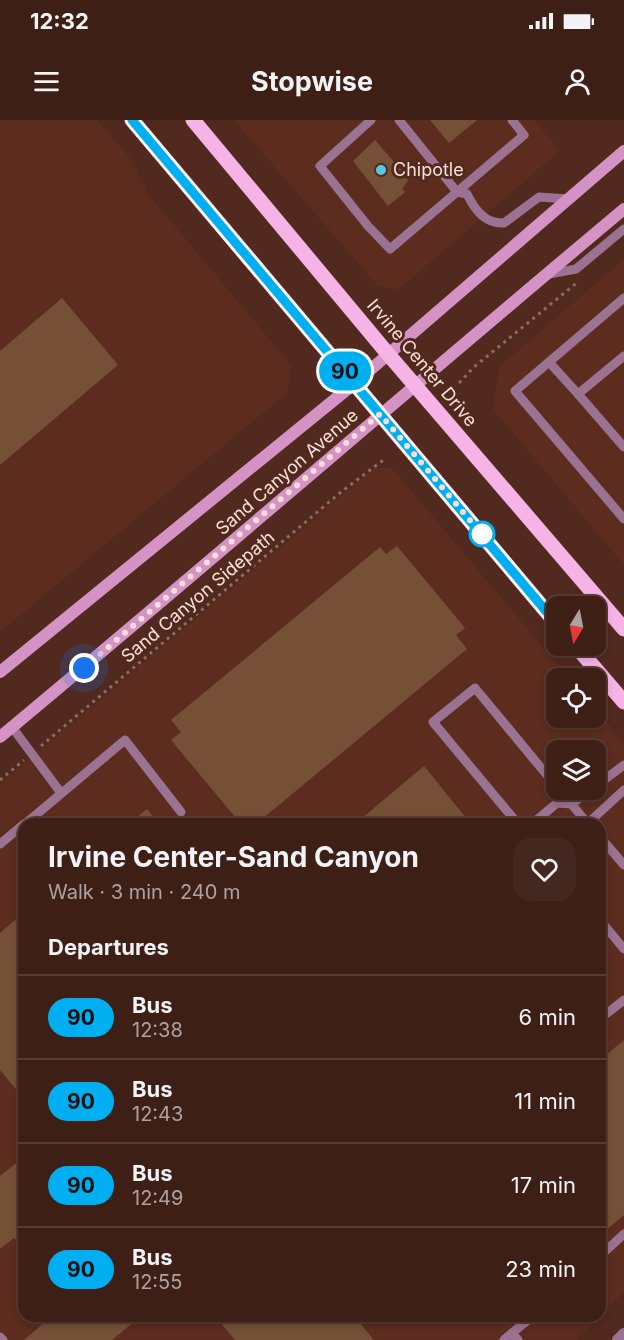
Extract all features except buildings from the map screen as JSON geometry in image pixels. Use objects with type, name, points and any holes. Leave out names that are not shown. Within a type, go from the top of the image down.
[{"type":"main road","points":[[132,120],[546,611]]},
{"type":"main road","name":"Irvine Center Drive","points":[[193,120],[388,354],[624,629]]},
{"type":"main road","name":"Sand Canyon Avenue","points":[[0,672],[355,383],[624,151]]},
{"type":"main road","name":"Sand Canyon Avenue","points":[[0,737],[192,578],[415,384],[624,209]]},
{"type":"main road","points":[[584,656],[624,702]]},
{"type":"street","points":[[618,1340],[624,1334]]},
{"type":"lane","points":[[371,120],[320,166],[368,226],[390,249],[524,135],[512,120]]},
{"type":"lane","points":[[399,120],[457,192],[467,194],[482,216],[497,224],[504,224],[538,197],[568,199]]},
{"type":"lane","points":[[546,274],[576,269],[624,229]]},
{"type":"lane","points":[[624,298],[515,391],[624,519]]},
{"type":"lane","points":[[578,394],[624,356]]},
{"type":"lane","points":[[549,362],[624,447]]},
{"type":"lane","points":[[513,818],[433,722],[475,688],[546,774]]},
{"type":"lane","points":[[12,728],[61,793]]},
{"type":"lane","points":[[31,818],[125,740],[181,812]]},
{"type":"lane","points":[[606,779],[624,765]]},
{"type":"lane","points":[[593,818],[624,790]]},
{"type":"lane","points":[[568,800],[583,818]]},
{"type":"lane","points":[[539,818],[557,803],[572,804],[578,800]]},
{"type":"lane","points":[[0,844],[18,829]]},
{"type":"lane","points":[[606,844],[624,865]]},
{"type":"lane","points":[[606,927],[624,949]]},
{"type":"lane","points":[[606,1014],[624,1000]]},
{"type":"lane","points":[[606,1250],[624,1234]]},
{"type":"lane","points":[[504,1340],[515,1337],[528,1322]]},
{"type":"path","points":[[459,383],[474,367],[580,280]]},
{"type":"path","name":"Sand Canyon Sidepath","points":[[0,780],[341,492],[386,458]]},
{"type":"shaded area","points":[[0,120],[97,120],[130,158],[148,194],[292,366],[287,393],[0,632]]},
{"type":"shaded area","points":[[234,120],[534,120],[560,151],[398,290],[377,285]]},
{"type":"shaded area","points":[[624,259],[624,565],[492,408],[500,366]]},
{"type":"shaded area","points":[[374,468],[392,468],[546,651],[546,656],[550,656],[561,668],[546,668],[546,728],[606,728],[606,722],[624,743],[624,1292],[606,1310],[606,818],[18,818],[18,1322],[595,1322],[577,1340],[0,1340],[0,784]]},
{"type":"bus line","name":"90","points":[[132,120],[546,611]]},
{"type":"place","name":"Chipotle","points":[[381,170]]},
{"type":"route","points":[[84,668],[192,578],[380,414],[485,538],[482,534]]}]
